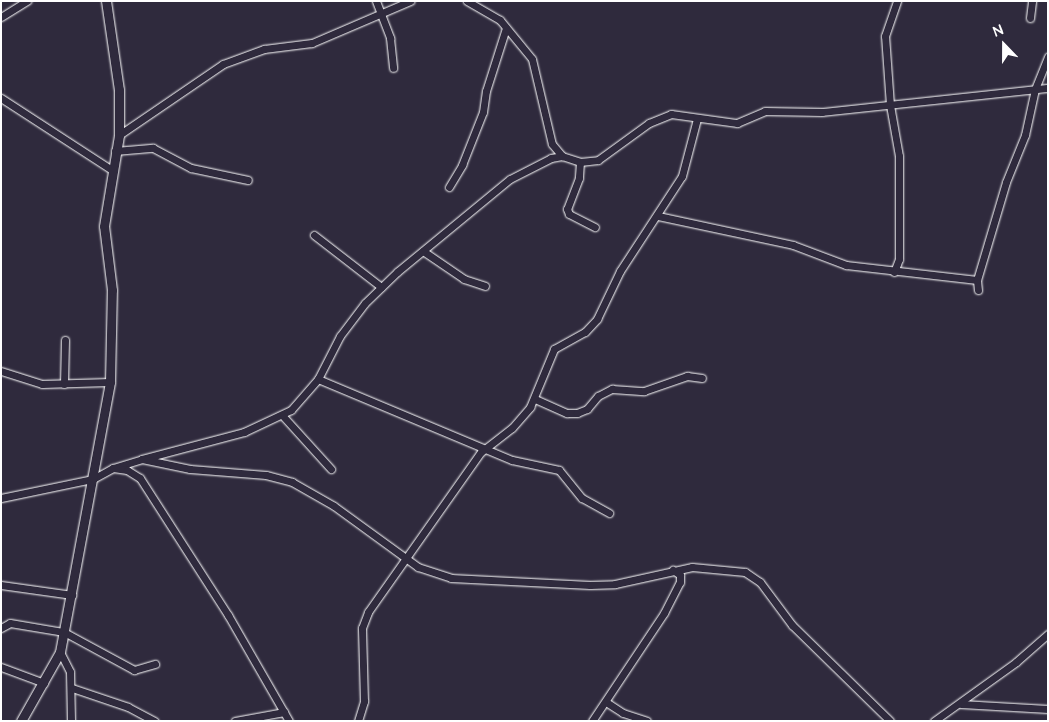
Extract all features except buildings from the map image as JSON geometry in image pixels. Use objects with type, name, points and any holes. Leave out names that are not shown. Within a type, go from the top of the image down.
[{"type":"main road","points":[[21,721],[60,652],[110,382],[112,290],[104,226],[119,135],[119,90],[106,1]]},
{"type":"street","points":[[1,16],[27,1]]},
{"type":"street","points":[[376,1],[384,14],[393,68]]},
{"type":"street","points":[[119,135],[223,64],[258,50],[312,43],[384,14],[410,1]]},
{"type":"street","points":[[467,1],[500,20],[532,59],[552,144],[562,156],[580,162],[598,160],[663,116],[681,114],[697,119],[738,123],[765,111],[822,112],[1048,88]]},
{"type":"street","points":[[894,272],[899,259],[899,156],[890,105],[885,36],[897,1]]},
{"type":"street","points":[[1030,18],[1032,1]]},
{"type":"street","points":[[449,187],[462,165],[483,112],[486,91],[506,28]]},
{"type":"street","points":[[978,290],[978,280],[1006,182],[1025,135],[1035,89],[1048,57]]},
{"type":"street","points":[[1,98],[112,170]]},
{"type":"street","points":[[358,721],[364,701],[364,620],[388,579],[407,560],[485,448],[512,428],[535,399],[554,349],[593,326],[620,271],[658,216],[682,176],[697,119]]},
{"type":"street","points":[[116,151],[153,148],[191,168],[248,180]]},
{"type":"street","points":[[1,498],[93,479],[113,468],[244,432],[282,415],[306,396],[318,379],[340,336],[381,287],[510,179],[562,156]]},
{"type":"street","points":[[580,162],[579,178],[566,209],[569,214],[595,227]]},
{"type":"street","points":[[658,216],[793,245],[846,266],[978,280]]},
{"type":"street","points":[[314,235],[381,287]]},
{"type":"street","points":[[423,251],[464,279],[485,286]]},
{"type":"street","points":[[64,384],[65,340]]},
{"type":"street","points":[[1,370],[25,380],[64,384],[110,382]]},
{"type":"street","points":[[535,399],[567,413],[577,413],[587,409],[598,396],[612,390],[644,390],[687,376],[702,378]]},
{"type":"street","points":[[318,379],[512,460],[559,470],[582,498],[609,513]]},
{"type":"street","points":[[282,415],[331,469]]},
{"type":"street","points":[[142,459],[190,469],[266,475],[292,482],[334,506],[407,560],[430,573],[451,578],[508,582],[615,584],[673,570],[706,566],[753,575],[792,625],[890,721]]},
{"type":"street","points":[[113,468],[127,470],[140,478],[152,495],[228,615],[289,721]]},
{"type":"street","points":[[592,721],[606,702],[680,582],[680,575],[673,570]]},
{"type":"street","points":[[1,585],[72,594]]},
{"type":"street","points":[[1,628],[10,623],[64,632],[134,670],[155,664]]},
{"type":"street","points":[[934,721],[960,704],[1048,634]]},
{"type":"street","points":[[60,652],[70,672],[72,688],[71,721]]},
{"type":"street","points":[[1,667],[44,683]]},
{"type":"street","points":[[72,688],[128,707],[154,721]]},
{"type":"street","points":[[606,702],[623,713],[647,721]]},
{"type":"street","points":[[960,704],[1048,709]]},
{"type":"street","points":[[235,721],[284,712]]}]
